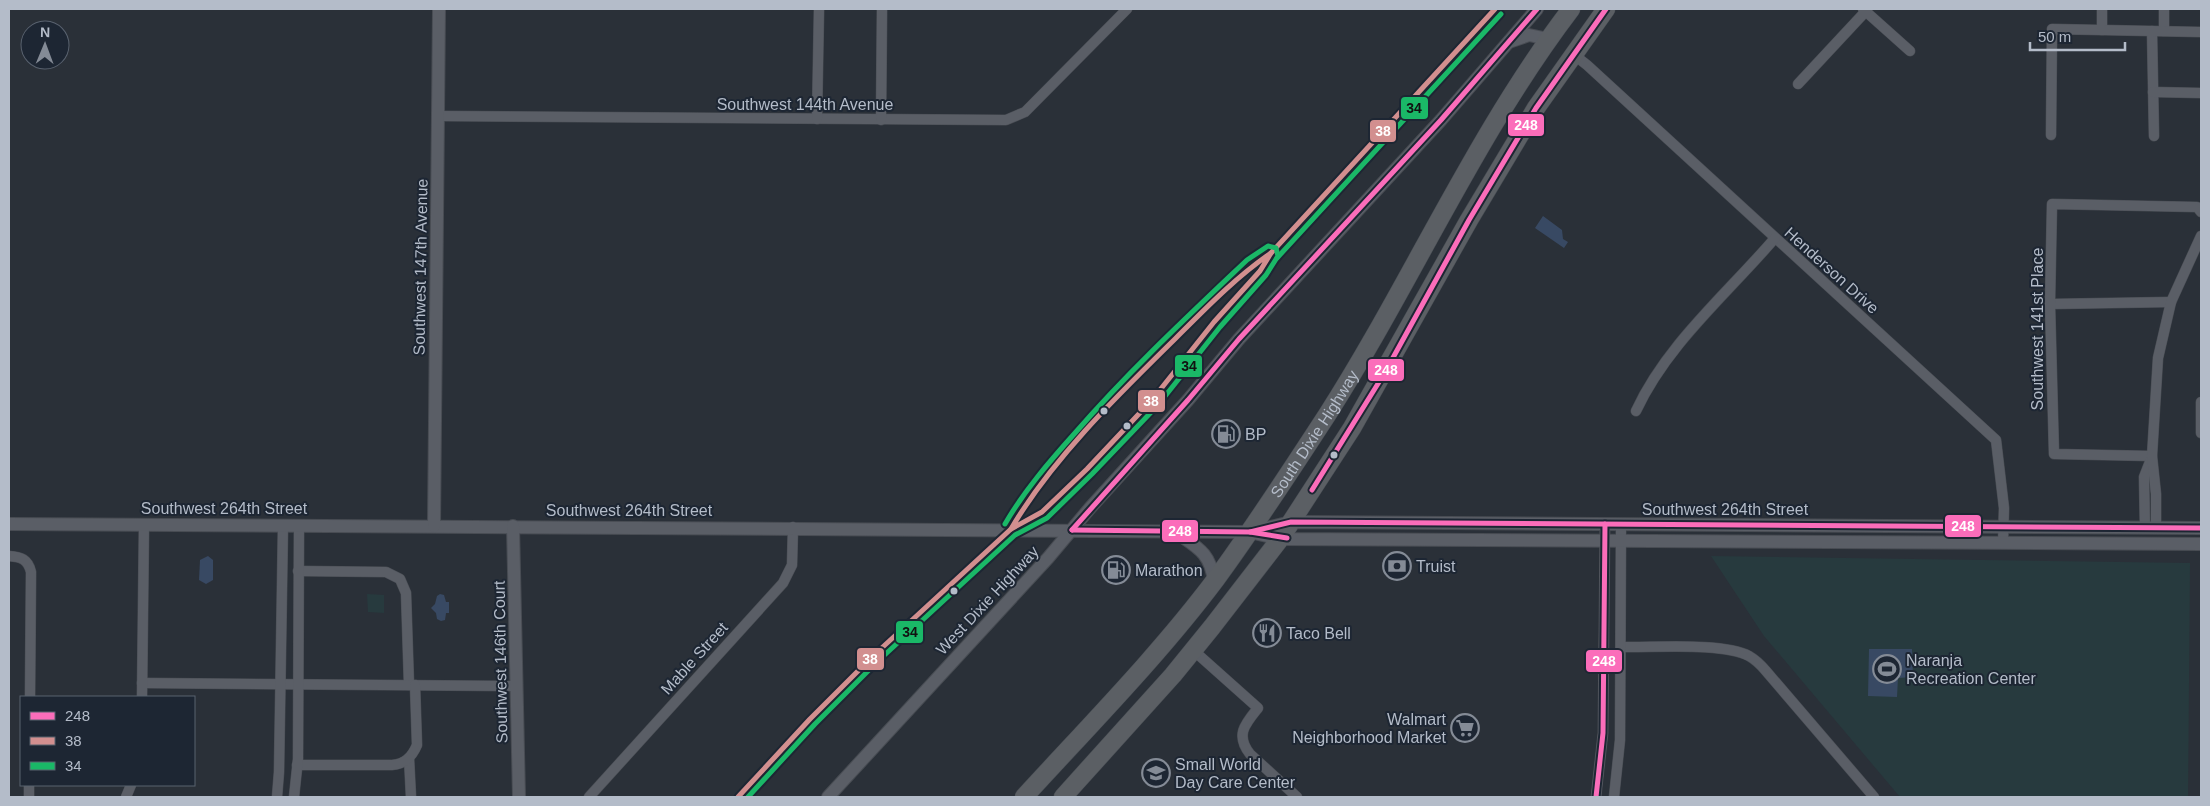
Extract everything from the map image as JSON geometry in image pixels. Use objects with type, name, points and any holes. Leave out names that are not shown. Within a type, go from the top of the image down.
[{"type":"highway","name":"South Dixie Highway","points":[[1024,797],[1147,661],[1214,581],[1250,532],[1327,414],[1359,361],[1478,148],[1548,39],[1571,9]]},
{"type":"highway","name":"South Dixie Highway","points":[[1063,797],[1193,650],[1280,538],[1375,389],[1505,159],[1536,108],[1606,9]]},
{"type":"highway","points":[[1548,39],[1573,54]]},
{"type":"highway","points":[[1036,797],[1050,769]]},
{"type":"street","name":"Southwest 147th Avenue","points":[[434,526],[439,9]]},
{"type":"street","points":[[817,119],[819,9]]},
{"type":"street","points":[[881,120],[882,9]]},
{"type":"street","name":"Southwest 144th Avenue","points":[[438,116],[999,121],[1019,116],[1127,9]]},
{"type":"street","name":"West Dixie Highway","points":[[828,797],[1048,558],[1188,400],[1239,339],[1441,120],[1537,9]]},
{"type":"street","points":[[2102,9],[2102,30]]},
{"type":"street","points":[[2164,9],[2164,31]]},
{"type":"street","points":[[1798,84],[1864,10],[1910,50]]},
{"type":"street","points":[[2051,135],[2052,29],[2201,32]]},
{"type":"street","points":[[2152,31],[2154,136]]},
{"type":"street","points":[[1509,42],[1530,35],[1548,39]]},
{"type":"street","name":"Henderson Drive","points":[[1573,54],[1996,440],[2004,508],[2004,542]]},
{"type":"street","points":[[2154,92],[2201,93]]},
{"type":"street","name":"Southwest 141st Place","points":[[2152,456],[2054,454],[2050,304],[2052,204],[2197,207],[2201,212]]},
{"type":"street","points":[[2151,528],[2156,494],[2152,456],[2158,358],[2171,302],[2201,236]]},
{"type":"street","points":[[1636,411],[1652,379],[1670,353],[1775,238]]},
{"type":"street","points":[[2050,304],[2171,302]]},
{"type":"street","points":[[2201,402],[2201,434]]},
{"type":"street","name":"Southwest 264th Street","points":[[1250,532],[1291,522],[2201,528]]},
{"type":"street","name":"Southwest 264th Street","points":[[9,524],[793,527],[1250,532],[1280,538],[2201,544]]},
{"type":"street","points":[[142,696],[144,524]]},
{"type":"street","points":[[277,797],[283,524]]},
{"type":"street","points":[[1596,797],[1603,733],[1605,524]]},
{"type":"street","points":[[1614,797],[1620,740],[1621,524]]},
{"type":"street","points":[[294,797],[298,764],[299,525]]},
{"type":"street","name":"Southwest 146th Court","points":[[513,526],[520,797]]},
{"type":"street","name":"Mable Street","points":[[589,797],[782,583],[792,565],[793,527]]},
{"type":"street","points":[[1174,531],[1205,554],[1212,568],[1214,581]]},
{"type":"street","points":[[9,556],[23,558],[28,562],[31,572],[30,696]]},
{"type":"street","points":[[298,571],[386,572],[400,579],[406,593],[417,741],[416,748],[409,758],[392,765],[298,764]]},
{"type":"street","points":[[1621,647],[1718,648],[1731,649],[1748,655],[1757,661],[1874,797]]},
{"type":"street","points":[[1193,650],[1258,708],[1243,731],[1244,745],[1250,754],[1297,797]]},
{"type":"street","points":[[142,683],[516,686]]},
{"type":"street","points":[[409,758],[411,797]]},
{"type":"green space","points":[[1711,556],[2190,563],[2188,797],[1900,797],[1764,636]]},
{"type":"green space","points":[[367,594],[384,595],[384,613],[368,612]]},
{"type":"water","points":[[1543,216],[1562,230],[1563,239],[1568,242],[1564,248],[1535,228]]},
{"type":"water","points":[[208,556],[213,560],[213,580],[206,584],[199,580],[200,560]]},
{"type":"water","points":[[440,594],[444,595],[446,602],[449,602],[449,613],[446,613],[445,620],[441,621],[437,619],[436,613],[431,608]]},
{"type":"water","points":[[1869,649],[1912,649],[1913,677],[1898,678],[1897,697],[1868,696]]},
{"type":"transit line","name":"38","points":[[1271,253],[1495,9]]},
{"type":"transit line","name":"248","points":[[1072,530],[1188,400],[1239,339],[1441,120],[1537,9]]},
{"type":"transit line","name":"248","points":[[1312,490],[1384,374],[1469,220],[1536,108],[1606,9]]},
{"type":"transit line","name":"34","points":[[1277,258],[1501,14]]},
{"type":"transit line","name":"34","points":[[748,797],[815,724],[878,661],[1015,535],[1047,518],[1092,474],[1158,405],[1220,327],[1266,275],[1278,256],[1276,248],[1268,246],[1247,260],[1137,366],[1046,466],[1020,500],[1005,524]]},
{"type":"transit line","name":"38","points":[[1271,253],[1260,271],[1214,322],[1152,400],[1087,469],[1042,512],[1011,529],[1027,503],[1046,478],[1108,406],[1221,294],[1245,272],[1271,253]]},
{"type":"transit line","name":"248","points":[[1250,532],[1291,522],[2201,528]]},
{"type":"transit line","name":"248","points":[[1596,797],[1603,733],[1605,524]]},
{"type":"transit line","name":"38","points":[[738,797],[810,719],[873,656],[1011,529]]},
{"type":"transit line","name":"248","points":[[1072,530],[1250,532],[1287,538]]},
{"type":"place","name":"BP","points":[[1226,434]]},
{"type":"place","name":"Truist","points":[[1397,566]]},
{"type":"place","name":"Marathon","points":[[1116,570]]},
{"type":"place","name":"Taco Bell","points":[[1267,633]]},
{"type":"place","name":"Naranja Recreation Center","points":[[1887,669]]},
{"type":"place","name":"Walmart Neighborhood Market","points":[[1465,728]]},
{"type":"place","name":"Small World Day Care Center","points":[[1156,773]]}]
